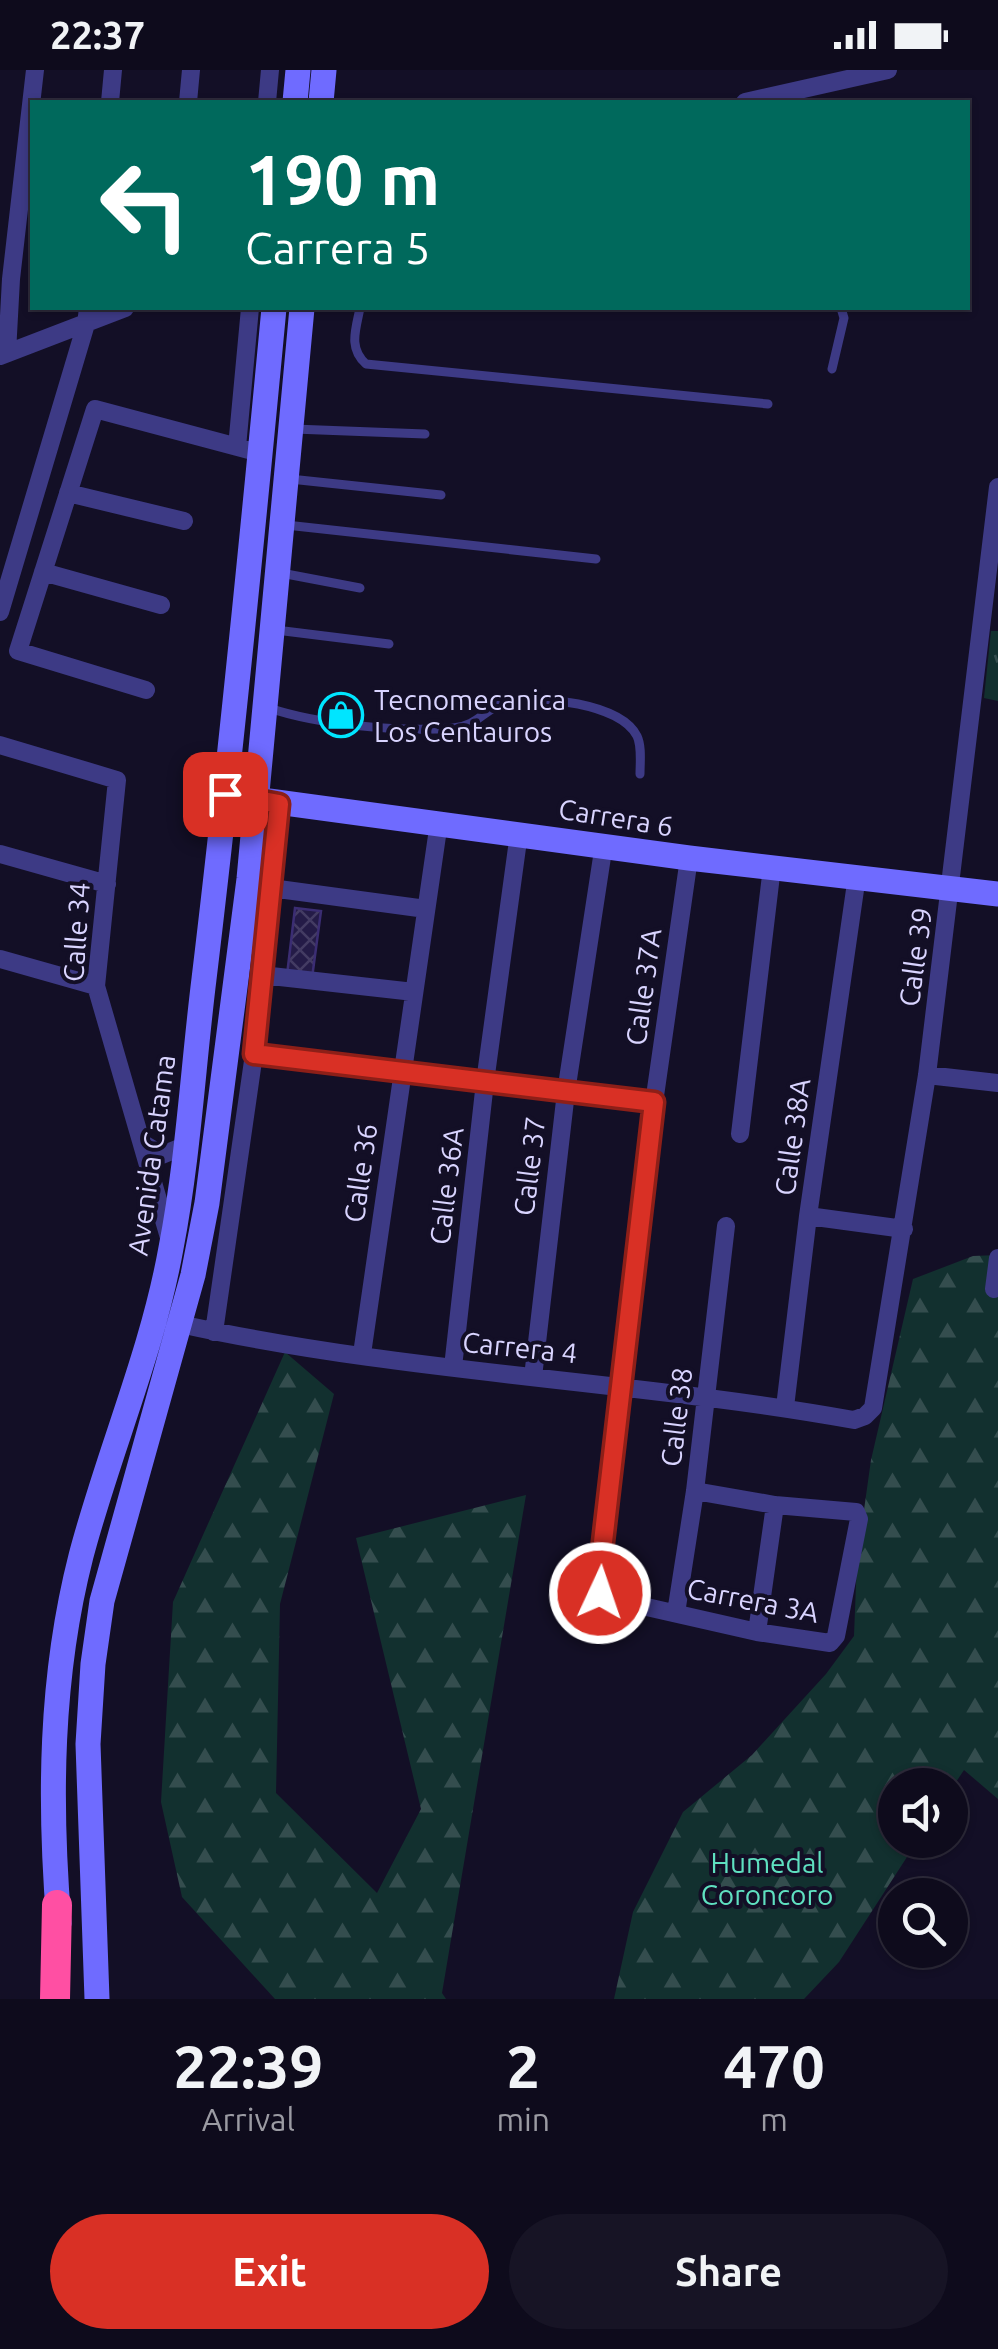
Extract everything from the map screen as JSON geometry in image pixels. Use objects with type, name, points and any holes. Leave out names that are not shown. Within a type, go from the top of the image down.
[{"type":"highway","points":[[54,1999],[57,1905]]},
{"type":"main road","points":[[298,70],[313,100]]},
{"type":"main road","points":[[314,100],[324,70]]},
{"type":"main road","name":"Avenida Catama","points":[[64,1999],[57,1905],[53,1747],[56,1698],[70,1602],[172,1246],[225,794],[249,450],[274,310]]},
{"type":"main road","points":[[96,1999],[88,1744],[93,1664],[102,1601],[180,1324],[207,1204],[268,802],[266,707],[302,310]]},
{"type":"main road","name":"Carrera 6","points":[[225,794],[689,858],[998,894]]},
{"type":"street","points":[[32,100],[36,70]]},
{"type":"street","points":[[110,100],[113,70]]},
{"type":"street","points":[[188,100],[191,70]]},
{"type":"street","points":[[267,100],[270,70]]},
{"type":"street","points":[[754,100],[888,70]]},
{"type":"street","points":[[30,112],[6,278],[3,354],[87,316],[116,310]]},
{"type":"street","points":[[146,690],[18,651],[95,409],[249,450],[250,310]]},
{"type":"street","points":[[0,612],[87,316]]},
{"type":"street","name":"Calle 39","points":[[854,1420],[873,1408],[877,1397],[928,1075],[998,487]]},
{"type":"street","points":[[68,493],[184,521]]},
{"type":"street","points":[[43,572],[160,605]]},
{"type":"street","name":"Calle 34","points":[[0,744],[117,780],[96,986],[172,1246]]},
{"type":"street","points":[[214,1332],[254,1054],[271,888],[268,802]]},
{"type":"street","name":"Calle 36","points":[[362,1354],[438,822]]},
{"type":"street","name":"Calle 36A","points":[[453,1367],[485,1082],[519,833]]},
{"type":"street","name":"Calle 37","points":[[533,1377],[566,1092],[604,844]]},
{"type":"street","points":[[0,854],[107,884]]},
{"type":"street","name":"Calle 37A","points":[[606,1598],[598,1585],[620,1385],[654,1102],[689,858]]},
{"type":"street","points":[[740,1134],[772,867]]},
{"type":"street","name":"Calle 38A","points":[[785,1408],[808,1216],[858,876]]},
{"type":"street","points":[[271,888],[426,909]]},
{"type":"street","points":[[0,959],[96,986]]},
{"type":"street","points":[[262,975],[414,992]]},
{"type":"street","points":[[254,1054],[654,1102]]},
{"type":"street","points":[[928,1075],[998,1083]]},
{"type":"street","points":[[142,1143],[162,1155],[184,1146]]},
{"type":"street","points":[[808,1216],[904,1229]]},
{"type":"street","name":"Calle 38","points":[[676,1613],[726,1226]]},
{"type":"street","points":[[994,1289],[998,1258]]},
{"type":"street","name":"Carrera 4","points":[[180,1324],[453,1367],[620,1385],[854,1420]]},
{"type":"street","points":[[694,1491],[775,1505],[757,1632]]},
{"type":"street","name":"Carrera 3A","points":[[606,1598],[757,1632],[830,1643],[836,1636],[859,1518],[856,1512],[775,1505]]},
{"type":"lane","points":[[360,310],[354,341],[366,364],[768,404]]},
{"type":"lane","points":[[832,369],[842,310]]},
{"type":"lane","points":[[291,429],[426,434]]},
{"type":"lane","points":[[287,478],[441,495]]},
{"type":"lane","points":[[283,525],[596,559]]},
{"type":"lane","points":[[278,572],[360,588]]},
{"type":"lane","points":[[273,629],[389,644]]},
{"type":"lane","points":[[266,707],[301,718],[433,729],[475,724],[492,708],[509,702],[572,703],[602,710],[627,722],[639,739],[640,774]]},
{"type":"green space","points":[[991,631],[998,631],[998,701],[984,698]]},
{"type":"green space","name":"Humedal Coroncoro","points":[[998,1255],[998,1799],[968,1773],[968,1768],[878,1768],[878,1858],[906,1858],[893,1878],[878,1878],[878,1902],[839,1962],[804,1999],[614,1999],[633,1912],[683,1812],[752,1755],[826,1674],[854,1636],[857,1560],[871,1460],[913,1279],[973,1256]]},
{"type":"green space","points":[[285,1352],[334,1394],[280,1604],[276,1793],[377,1893],[421,1809],[356,1538],[526,1495],[442,1993],[446,1999],[275,1999],[182,1897],[161,1802],[173,1602]]},
{"type":"building","points":[[295,908],[321,911],[312,978],[287,975]]},
{"type":"place","name":"Tecnomecanica Los Centauros","points":[[341,715]]},
{"type":"route","points":[[225,794],[279,804],[254,1054],[654,1102],[600,1593]]}]
